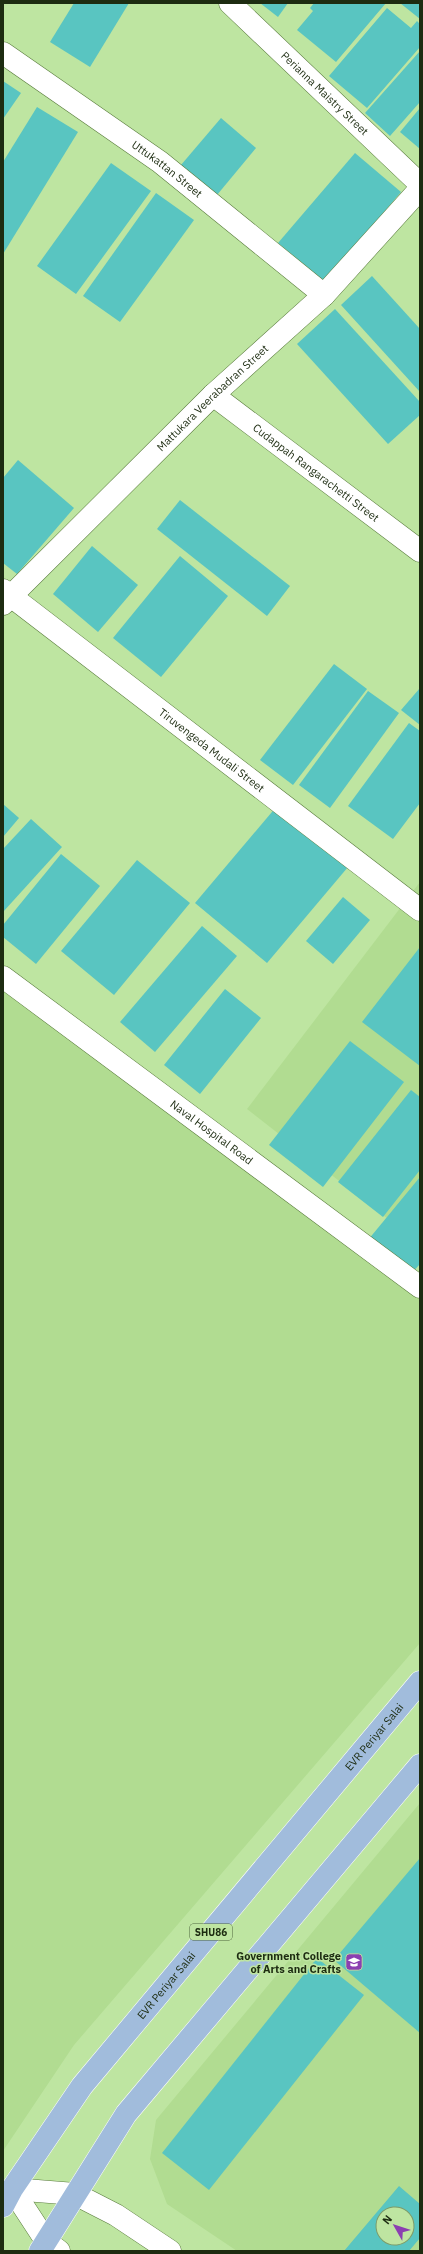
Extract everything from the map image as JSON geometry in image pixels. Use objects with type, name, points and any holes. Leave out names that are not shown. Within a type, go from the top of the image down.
[{"type":"main road","name":"EVR Periyar Salai","points":[[8,2198],[82,2086],[420,1682]]},
{"type":"main road","points":[[48,2248],[75,2194],[126,2114],[420,1765]]},
{"type":"street","name":"Perianna Maistry Street","points":[[230,3],[420,184]]},
{"type":"street","name":"Uttukattan Street","points":[[3,53],[160,162],[324,295]]},
{"type":"street","name":"Mattukara Veerabadran Street","points":[[6,597],[213,395],[324,295],[420,189]]},
{"type":"street","name":"Cudappah Rangarachetti Street","points":[[213,395],[420,551]]},
{"type":"street","name":"Tiruvengeda Mudali Street","points":[[6,597],[420,910]]},
{"type":"street","name":"Naval Hospital Road","points":[[3,977],[420,1286]]},
{"type":"street","points":[[8,2198],[75,2194],[116,2214],[170,2251]]},
{"type":"street","points":[[8,2198],[48,2248]]},
{"type":"shaded area","points":[[420,882],[420,1244],[247,1109]]},
{"type":"shaded area","points":[[3,988],[420,1295],[420,1643],[74,2045],[3,2151]]},
{"type":"shaded area","name":"Government College of Arts and Crafts","points":[[420,1803],[420,2251],[237,2251],[167,2204],[150,2159],[156,2120]]},
{"type":"building","points":[[74,3],[129,3],[90,67],[50,42]]},
{"type":"building","points":[[260,3],[288,3],[278,17]]},
{"type":"building","points":[[314,3],[386,3],[336,62],[297,30],[313,11],[310,8]]},
{"type":"building","points":[[400,3],[420,3],[420,19]]},
{"type":"building","points":[[387,8],[411,28],[417,21],[420,24],[420,47],[367,108],[329,76]]},
{"type":"building","points":[[420,51],[420,102],[390,136],[365,113]]},
{"type":"building","points":[[3,81],[21,93],[3,119]]},
{"type":"building","points":[[37,107],[78,132],[3,254],[3,162]]},
{"type":"building","points":[[420,108],[420,149],[400,132]]},
{"type":"building","points":[[221,118],[256,148],[217,195],[181,165]]},
{"type":"building","points":[[355,153],[401,192],[325,282],[278,243]]},
{"type":"building","points":[[111,163],[151,191],[76,294],[37,266]]},
{"type":"building","points":[[156,193],[194,220],[120,322],[83,296]]},
{"type":"building","points":[[372,276],[420,329],[420,392],[341,305]]},
{"type":"building","points":[[335,309],[420,402],[420,415],[388,444],[297,344]]},
{"type":"building","points":[[18,460],[74,508],[17,574],[3,563],[3,478]]},
{"type":"building","points":[[180,500],[290,586],[267,616],[157,529]]},
{"type":"building","points":[[92,546],[138,585],[98,632],[53,594]]},
{"type":"building","points":[[180,556],[228,596],[161,677],[113,638]]},
{"type":"building","points":[[334,664],[367,689],[293,785],[260,760]]},
{"type":"building","points":[[420,688],[420,725],[401,710]]},
{"type":"building","points":[[368,691],[399,713],[330,808],[299,785]]},
{"type":"building","points":[[409,723],[420,731],[420,803],[393,839],[348,806]]},
{"type":"building","points":[[3,804],[19,818],[3,837]]},
{"type":"building","points":[[277,806],[348,867],[267,963],[195,903]]},
{"type":"building","points":[[31,819],[62,847],[3,912],[3,849]]},
{"type":"building","points":[[61,854],[100,886],[36,964],[3,937],[3,925]]},
{"type":"building","points":[[137,860],[190,903],[114,995],[61,951]]},
{"type":"building","points":[[343,897],[370,920],[333,964],[306,941]]},
{"type":"building","points":[[202,926],[237,956],[155,1052],[120,1022]]},
{"type":"building","points":[[420,947],[420,1066],[362,1022]]},
{"type":"building","points":[[225,989],[261,1018],[200,1094],[164,1065]]},
{"type":"building","points":[[350,1041],[404,1082],[323,1187],[269,1145]]},
{"type":"building","points":[[411,1090],[420,1097],[420,1170],[383,1217],[338,1182]]},
{"type":"building","points":[[420,1177],[420,1264],[410,1275],[368,1240]]},
{"type":"building","points":[[420,1858],[420,2033],[334,1960]]},
{"type":"building","points":[[317,1958],[364,1995],[209,2190],[162,2153]]},
{"type":"building","points":[[399,2186],[420,2204],[420,2238],[415,2244],[415,2206],[382,2206]]},
{"type":"building","points":[[375,2214],[375,2246],[413,2246],[409,2251],[344,2251]]},
{"type":"place","name":"Government College of Arts and Crafts","points":[[354,1962]]}]
